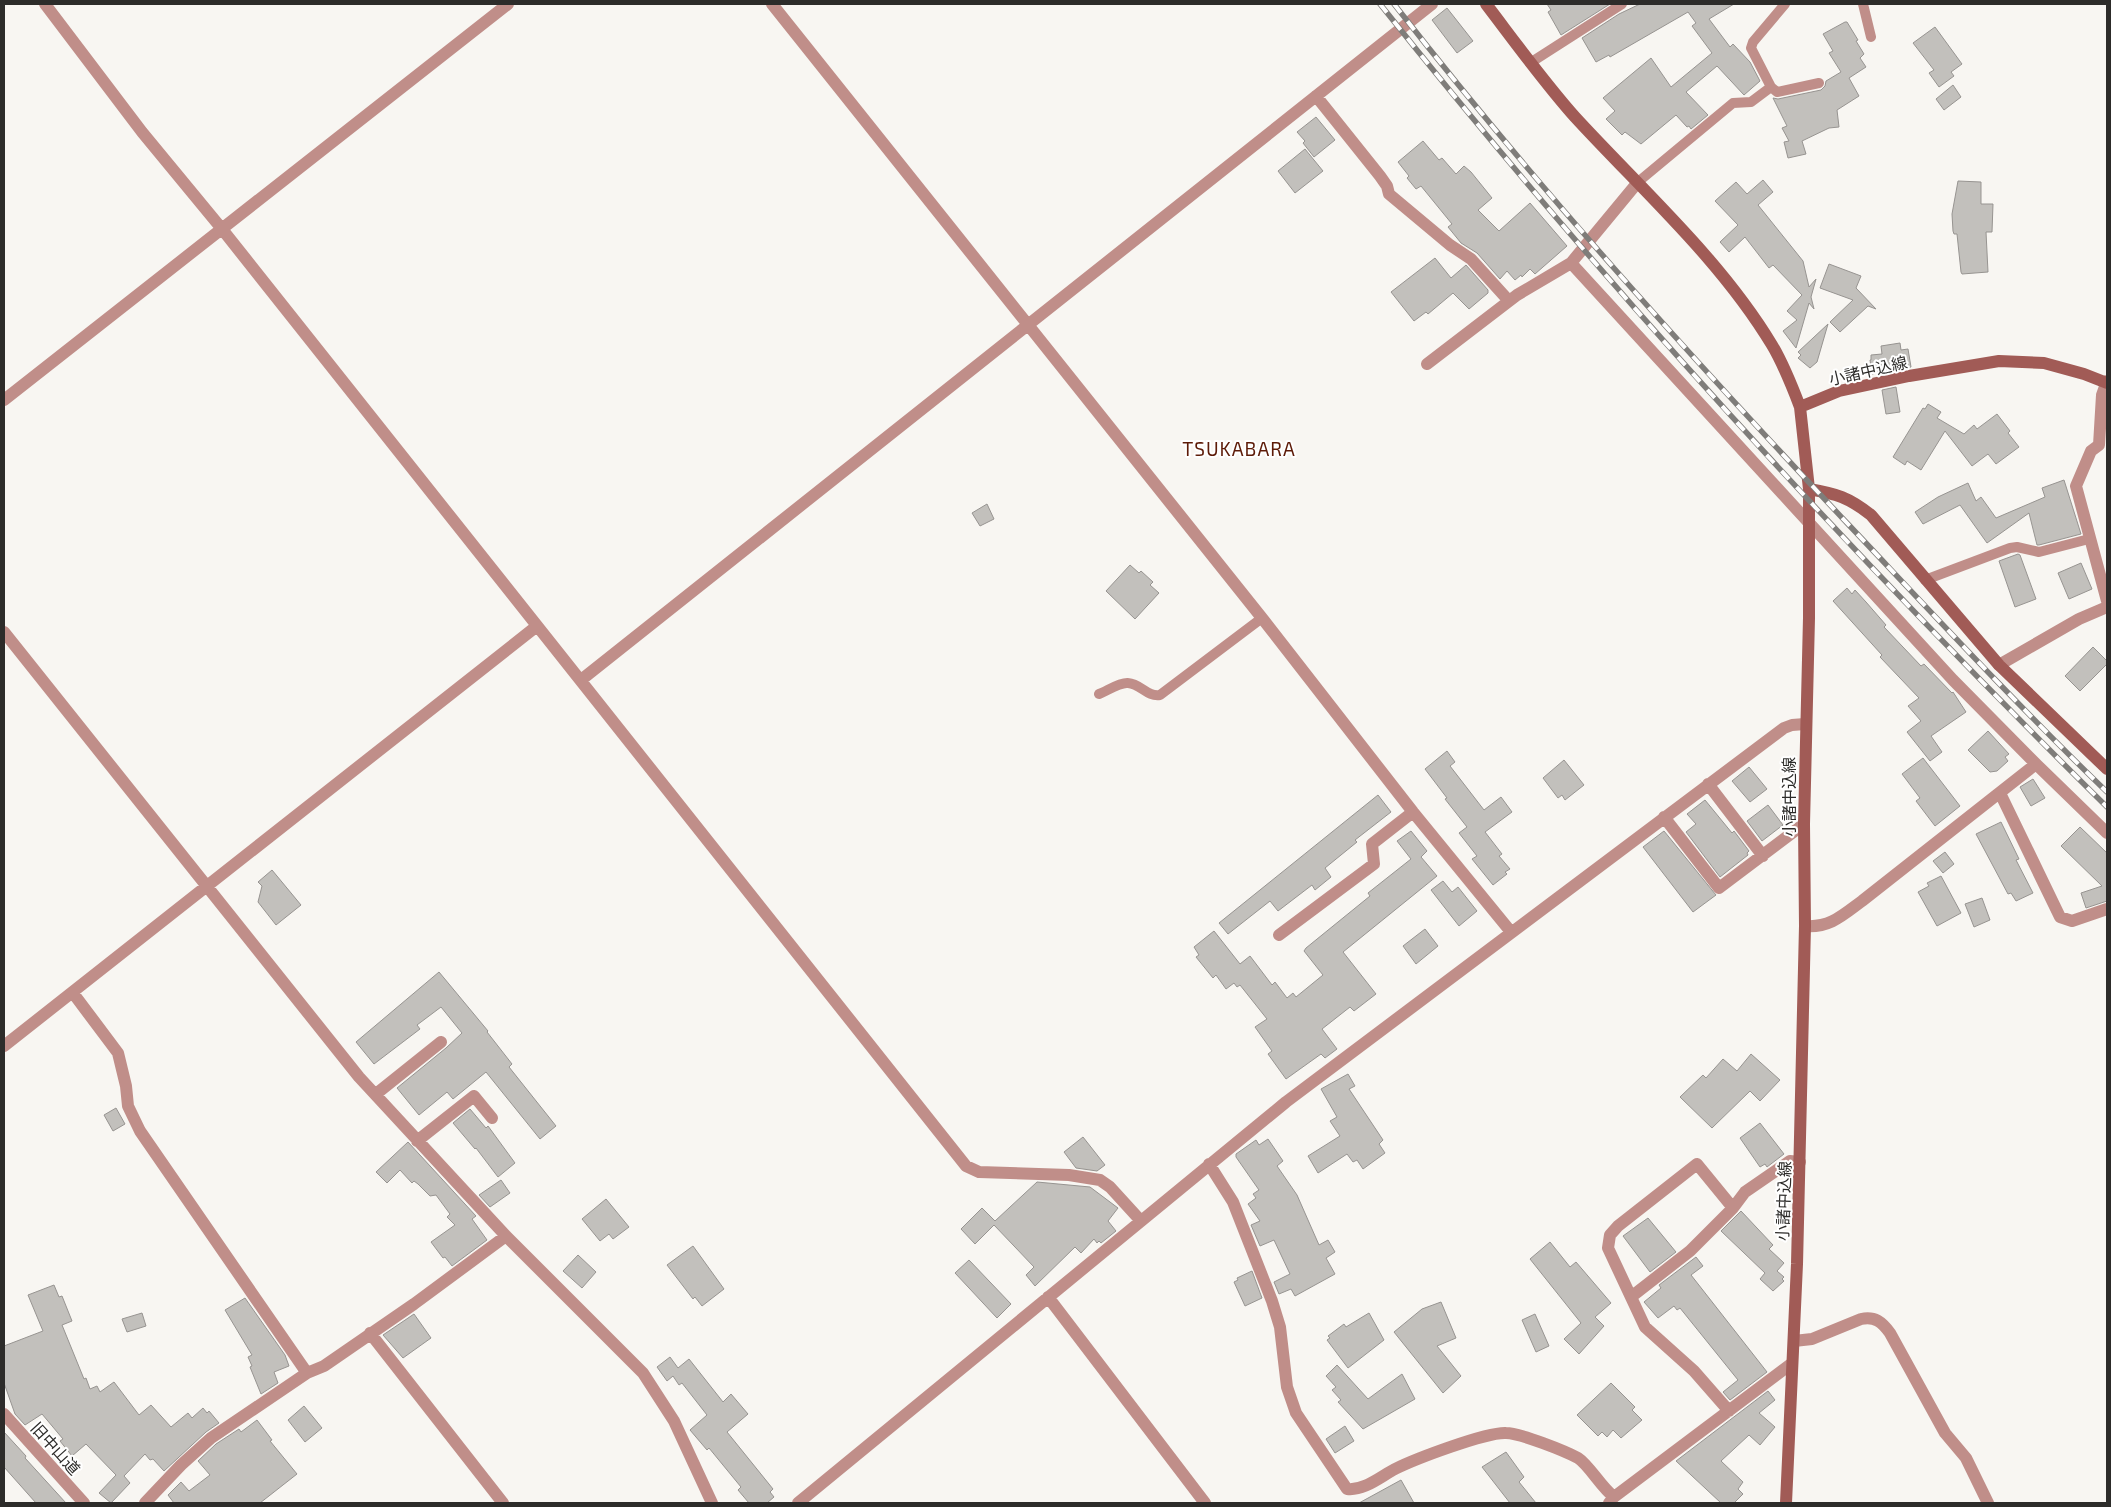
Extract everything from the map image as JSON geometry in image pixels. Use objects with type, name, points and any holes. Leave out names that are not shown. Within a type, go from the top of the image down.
[{"type":"main road","points":[[1486,4],[1575,117],[1638,182],[1737,293],[1773,346],[1789,378],[1800,407]]},
{"type":"main road","name":"小諸中込線","points":[[1786,1503],[1800,1162],[1805,926],[1805,724],[1809,618],[1808,489],[1800,407],[1839,391],[1909,376],[1998,361],[2044,363],[2107,382]]},
{"type":"main road","points":[[1808,489],[1832,493],[1851,500],[1871,515],[2000,666],[2107,769]]},
{"type":"street","points":[[45,4],[142,132],[222,229],[966,1166],[978,1172],[1069,1175],[1100,1180],[1110,1187],[1141,1221]]},
{"type":"street","points":[[4,400],[508,4]]},
{"type":"street","points":[[772,4],[1262,618],[1412,812],[1511,932]]},
{"type":"street","points":[[581,680],[1432,4]]},
{"type":"street","points":[[1316,96],[1380,176],[1387,186],[1389,194],[1450,245],[1471,259],[1509,301]]},
{"type":"street","points":[[1427,364],[1509,301],[1571,263],[1638,182]]},
{"type":"street","points":[[1571,263],[1953,680],[2107,833]]},
{"type":"street","points":[[2107,382],[2102,395],[2103,444],[2092,451],[2076,486],[2107,601]]},
{"type":"street","points":[[2000,666],[2079,619],[2107,607]]},
{"type":"street","points":[[4,1046],[537,626]]},
{"type":"street","points":[[4,632],[359,1077],[506,1236],[643,1373],[674,1421],[712,1503]]},
{"type":"street","points":[[798,1503],[1286,1102],[1784,728],[1805,724]]},
{"type":"street","points":[[1805,926],[1817,927],[1834,921],[2036,764]]},
{"type":"street","points":[[1708,784],[1763,856]]},
{"type":"street","points":[[2000,793],[2060,916],[2072,921],[2107,909]]},
{"type":"street","points":[[1279,935],[1374,864],[1372,844],[1412,812]]},
{"type":"street","points":[[1664,817],[1719,888],[1804,824]]},
{"type":"street","points":[[73,993],[118,1053],[128,1106],[140,1131],[307,1373]]},
{"type":"street","points":[[376,1094],[441,1042]]},
{"type":"street","points":[[417,1141],[474,1096],[492,1118]]},
{"type":"street","points":[[1632,1297],[1690,1251],[1733,1208],[1745,1192],[1790,1161],[1800,1162]]},
{"type":"street","points":[[1210,1164],[1233,1202],[1272,1301],[1280,1327],[1287,1387],[1296,1413],[1347,1489],[1356,1490],[1396,1469],[1430,1455],[1493,1434],[1504,1433],[1518,1434],[1579,1459],[1606,1490],[1612,1500],[1791,1364]]},
{"type":"street","points":[[1729,1411],[1694,1371],[1645,1327],[1608,1248],[1610,1235],[1618,1226],[1697,1164],[1733,1208]]},
{"type":"street","points":[[145,1503],[180,1465],[211,1438],[307,1373],[324,1366],[414,1304],[506,1236]]},
{"type":"street","points":[[1048,1297],[1205,1503]]},
{"type":"street","points":[[1794,1341],[1812,1339],[1869,1317],[1880,1321],[1890,1333],[1945,1432],[1966,1458],[1982,1501]]},
{"type":"street","points":[[370,1333],[503,1503]]},
{"type":"street","name":"旧中山道","points":[[4,1414],[84,1503]]},
{"type":"lane","points":[[1530,62],[1622,4]]},
{"type":"lane","points":[[1785,4],[1753,42],[1751,48],[1771,87],[1778,92],[1819,83]]},
{"type":"lane","points":[[1863,4],[1872,37]]},
{"type":"lane","points":[[1638,182],[1732,103],[1751,102],[1771,87]]},
{"type":"lane","points":[[1925,580],[2010,548],[2017,547],[2039,552],[2089,539]]},
{"type":"lane","points":[[1099,694],[1126,682],[1153,696],[1160,695],[1262,618]]},
{"type":"building","points":[[1547,4],[1610,4],[1561,35],[1548,12],[1551,10]]},
{"type":"building","points":[[1640,4],[1734,4],[1709,19],[1730,47],[1733,44],[1750,62],[1760,81],[1744,95],[1717,66],[1686,92],[1708,115],[1691,129],[1676,115],[1641,144],[1625,132],[1622,135],[1606,119],[1615,111],[1603,98],[1651,58],[1671,87],[1712,53],[1692,26],[1696,23],[1688,12],[1610,57],[1609,55],[1596,62],[1582,38],[1619,14]]},
{"type":"building","points":[[1447,8],[1473,41],[1457,53],[1432,20]]},
{"type":"building","points":[[1847,22],[1858,40],[1856,41],[1864,54],[1860,58],[1866,67],[1849,78],[1859,96],[1837,110],[1839,127],[1829,128],[1802,141],[1806,154],[1788,158],[1784,142],[1789,141],[1782,128],[1787,126],[1773,98],[1778,99],[1821,90],[1825,86],[1826,81],[1841,72],[1829,53],[1833,51],[1823,34]]},
{"type":"building","points":[[1935,27],[1962,64],[1951,72],[1954,76],[1939,87],[1929,73],[1934,70],[1913,43]]},
{"type":"building","points":[[1953,85],[1961,97],[1944,110],[1936,99]]},
{"type":"building","points":[[1316,117],[1335,140],[1314,157],[1303,143],[1305,141],[1297,132]]},
{"type":"building","points":[[1423,141],[1439,160],[1442,158],[1456,174],[1464,166],[1471,172],[1492,198],[1478,210],[1499,231],[1530,203],[1567,246],[1535,274],[1530,269],[1522,277],[1521,275],[1515,280],[1507,271],[1500,279],[1477,253],[1461,243],[1448,227],[1452,224],[1421,186],[1416,189],[1398,162]]},
{"type":"building","points":[[1305,149],[1323,171],[1295,193],[1278,171]]},
{"type":"building","points":[[1763,180],[1773,192],[1758,205],[1803,261],[1809,287],[1816,279],[1811,297],[1814,309],[1809,303],[1796,348],[1783,331],[1797,320],[1787,311],[1802,295],[1773,265],[1769,268],[1745,237],[1729,252],[1720,242],[1738,225],[1715,201],[1736,182],[1747,194]]},
{"type":"building","points":[[1958,181],[1981,182],[1981,204],[1993,204],[1992,232],[1986,232],[1988,272],[1962,274],[1961,272],[1957,234],[1954,234],[1953,231],[1952,214]]},
{"type":"building","points":[[1435,258],[1451,278],[1466,265],[1488,290],[1488,293],[1469,309],[1453,293],[1428,314],[1426,312],[1414,321],[1391,292]]},
{"type":"building","points":[[1829,264],[1861,276],[1856,288],[1876,309],[1868,306],[1840,332],[1830,322],[1853,300],[1820,288]]},
{"type":"building","points":[[1828,324],[1817,362],[1810,368],[1798,358],[1801,355],[1798,352]]},
{"type":"building","points":[[1900,343],[1901,350],[1908,349],[1911,367],[1872,374],[1871,355],[1882,354],[1881,346]]},
{"type":"building","points":[[1896,387],[1900,412],[1886,414],[1882,390]]},
{"type":"building","points":[[1928,404],[1941,412],[1937,418],[1964,434],[1974,425],[1977,429],[1997,414],[2019,447],[1996,464],[1988,454],[1972,466],[1945,431],[1921,470],[1907,461],[1905,465],[1893,457],[1923,408],[1925,409]]},
{"type":"building","points":[[2064,480],[2081,534],[2039,545],[2037,545],[2029,513],[1987,543],[1960,505],[1923,524],[1915,512],[1938,497],[1968,483],[1976,501],[1981,497],[1996,518],[2045,497],[2042,488]]},
{"type":"building","points":[[987,504],[994,519],[980,526],[972,513]]},
{"type":"building","points":[[2018,554],[2036,599],[2015,607],[1999,561]]},
{"type":"building","points":[[2081,563],[2092,589],[2069,599],[2058,573]]},
{"type":"building","points":[[1130,565],[1139,573],[1141,571],[1153,582],[1150,585],[1159,593],[1135,619],[1106,591]]},
{"type":"building","points":[[1847,588],[1852,594],[1855,590],[1886,625],[1884,627],[1921,666],[1924,664],[1953,692],[1966,712],[1931,736],[1942,752],[1930,761],[1907,732],[1921,721],[1908,706],[1919,698],[1880,657],[1882,655],[1833,601]]},
{"type":"building","points":[[2093,647],[2107,661],[2107,664],[2080,691],[2065,676]]},
{"type":"building","points":[[1988,731],[2009,754],[2005,757],[2008,761],[1997,771],[1990,772],[1968,750]]},
{"type":"building","points":[[1447,751],[1455,762],[1450,766],[1484,810],[1501,797],[1512,812],[1485,832],[1502,854],[1499,856],[1510,869],[1505,872],[1507,874],[1493,885],[1472,859],[1477,856],[1459,833],[1467,827],[1425,769]]},
{"type":"building","points":[[1923,758],[1960,806],[1935,826],[1916,801],[1920,798],[1902,774]]},
{"type":"building","points":[[1564,760],[1584,785],[1565,800],[1562,795],[1558,798],[1543,778]]},
{"type":"building","points":[[1749,767],[1767,789],[1750,802],[1732,781]]},
{"type":"building","points":[[2033,779],[2045,798],[2031,806],[2020,787]]},
{"type":"building","points":[[1378,795],[1391,812],[1355,840],[1357,842],[1325,868],[1331,877],[1315,890],[1312,885],[1278,911],[1270,901],[1228,934],[1219,923]]},
{"type":"building","points":[[1705,800],[1732,833],[1734,831],[1749,851],[1748,855],[1720,877],[1686,832],[1696,824],[1687,814]]},
{"type":"building","points":[[1768,805],[1783,825],[1762,841],[1747,821]]},
{"type":"building","points":[[2001,822],[2019,859],[2016,860],[2033,893],[2016,901],[2011,893],[2008,894],[1976,834]]},
{"type":"building","points":[[2080,827],[2107,853],[2107,901],[2086,908],[2081,893],[2102,886],[2061,846]]},
{"type":"building","points":[[1411,831],[1427,851],[1421,857],[1437,876],[1343,952],[1376,994],[1354,1011],[1350,1007],[1322,1029],[1337,1049],[1325,1058],[1321,1054],[1286,1079],[1268,1054],[1272,1051],[1255,1027],[1267,1019],[1240,985],[1237,987],[1234,983],[1226,989],[1216,975],[1213,978],[1196,957],[1199,955],[1194,947],[1214,931],[1240,964],[1250,956],[1272,985],[1275,982],[1287,998],[1293,993],[1296,997],[1323,975],[1304,951],[1306,948],[1370,896],[1368,893],[1411,859],[1397,841]]},
{"type":"building","points":[[1664,831],[1716,895],[1693,912],[1643,847]]},
{"type":"building","points":[[1945,852],[1954,864],[1943,873],[1933,861]]},
{"type":"building","points":[[272,870],[301,905],[276,925],[258,902],[262,886],[258,882]]},
{"type":"building","points":[[1941,876],[1961,913],[1937,926],[1918,892],[1929,886],[1927,883]]},
{"type":"building","points":[[1443,881],[1452,892],[1458,887],[1477,911],[1459,926],[1431,890]]},
{"type":"building","points":[[1982,898],[1990,920],[1974,927],[1965,904]]},
{"type":"building","points":[[1425,929],[1438,946],[1416,964],[1403,946]]},
{"type":"building","points":[[439,972],[488,1031],[512,1064],[509,1067],[556,1126],[540,1139],[486,1072],[453,1099],[447,1092],[419,1115],[397,1088],[462,1033],[441,1007],[417,1025],[420,1029],[374,1064],[356,1042]]},
{"type":"building","points":[[1751,1054],[1780,1080],[1760,1101],[1750,1091],[1712,1128],[1680,1097],[1703,1075],[1706,1078],[1723,1059],[1737,1071]]},
{"type":"building","points":[[1348,1074],[1355,1086],[1349,1089],[1383,1140],[1379,1144],[1385,1153],[1363,1169],[1357,1160],[1353,1162],[1347,1154],[1318,1173],[1308,1156],[1340,1136],[1330,1121],[1337,1117],[1321,1089]]},
{"type":"building","points":[[116,1108],[125,1124],[113,1131],[104,1115]]},
{"type":"building","points":[[470,1109],[486,1128],[488,1126],[515,1163],[498,1177],[476,1148],[453,1123]]},
{"type":"building","points":[[1760,1123],[1784,1154],[1767,1167],[1765,1164],[1760,1167],[1740,1138]]},
{"type":"building","points":[[1083,1137],[1105,1165],[1097,1171],[1076,1168],[1064,1152]]},
{"type":"building","points":[[1268,1139],[1283,1161],[1277,1166],[1297,1195],[1319,1245],[1328,1240],[1335,1252],[1326,1258],[1335,1274],[1295,1296],[1291,1289],[1279,1294],[1274,1282],[1290,1274],[1274,1240],[1260,1246],[1251,1225],[1260,1221],[1248,1204],[1256,1198],[1253,1194],[1259,1190],[1236,1157],[1236,1154],[1256,1140],[1259,1145]]},
{"type":"building","points":[[408,1142],[476,1216],[472,1219],[487,1240],[452,1266],[445,1257],[443,1258],[431,1242],[455,1225],[447,1217],[450,1214],[436,1195],[430,1196],[414,1181],[412,1183],[400,1170],[387,1183],[376,1172]]},
{"type":"building","points":[[501,1180],[510,1193],[490,1207],[479,1195]]},
{"type":"building","points":[[1037,1182],[1090,1187],[1118,1208],[1108,1221],[1116,1231],[1101,1243],[1099,1241],[1097,1243],[1094,1239],[1081,1253],[1075,1247],[1035,1286],[1026,1275],[1034,1267],[994,1225],[975,1244],[961,1229],[982,1208],[995,1221]]},
{"type":"building","points":[[606,1199],[629,1227],[613,1239],[609,1234],[600,1241],[582,1219]]},
{"type":"building","points":[[1741,1211],[1773,1245],[1769,1249],[1784,1263],[1777,1271],[1784,1277],[1782,1279],[1784,1281],[1773,1291],[1760,1279],[1765,1273],[1721,1231]]},
{"type":"building","points":[[1648,1218],[1676,1252],[1650,1272],[1623,1236]]},
{"type":"building","points":[[1550,1242],[1570,1267],[1576,1262],[1611,1303],[1595,1317],[1604,1326],[1579,1354],[1564,1339],[1581,1323],[1530,1259]]},
{"type":"building","points":[[693,1246],[724,1289],[702,1306],[695,1297],[693,1299],[667,1265]]},
{"type":"building","points":[[578,1255],[596,1272],[582,1288],[563,1271]]},
{"type":"building","points":[[1696,1257],[1703,1266],[1691,1275],[1767,1372],[1730,1400],[1723,1392],[1738,1380],[1680,1308],[1677,1310],[1674,1306],[1658,1318],[1644,1302],[1661,1288],[1659,1285]]},
{"type":"building","points":[[969,1260],[1011,1304],[997,1318],[955,1273]]},
{"type":"building","points":[[1252,1271],[1262,1298],[1245,1306],[1234,1282],[1238,1280],[1237,1278]]},
{"type":"building","points":[[54,1285],[59,1297],[62,1296],[72,1321],[62,1325],[90,1389],[97,1386],[100,1392],[114,1382],[139,1415],[151,1405],[171,1427],[188,1413],[192,1418],[203,1408],[207,1413],[209,1411],[219,1423],[206,1432],[164,1471],[153,1459],[150,1460],[145,1454],[124,1476],[130,1483],[111,1503],[99,1493],[116,1475],[86,1444],[72,1456],[60,1441],[63,1439],[42,1414],[25,1425],[15,1414],[4,1383],[4,1346],[43,1331],[28,1295]]},
{"type":"building","points":[[245,1298],[285,1355],[289,1366],[274,1372],[278,1383],[261,1394],[250,1367],[252,1366],[248,1357],[252,1355],[225,1310]]},
{"type":"building","points":[[1441,1302],[1456,1338],[1437,1346],[1461,1376],[1443,1393],[1394,1332],[1422,1309]]},
{"type":"building","points":[[142,1313],[146,1326],[127,1332],[122,1319]]},
{"type":"building","points":[[1369,1313],[1384,1340],[1348,1368],[1327,1340],[1330,1338],[1328,1336],[1344,1324],[1346,1327]]},
{"type":"building","points":[[414,1314],[431,1338],[403,1358],[383,1335]]},
{"type":"building","points":[[1535,1314],[1549,1346],[1536,1352],[1522,1320]]},
{"type":"building","points":[[670,1357],[678,1368],[689,1359],[723,1402],[731,1394],[748,1414],[727,1432],[773,1489],[770,1492],[774,1497],[767,1503],[749,1503],[738,1490],[741,1487],[709,1448],[707,1450],[690,1430],[707,1415],[682,1383],[679,1385],[673,1376],[667,1381],[657,1367]]},
{"type":"building","points":[[1337,1365],[1368,1399],[1402,1374],[1415,1399],[1363,1429],[1338,1402],[1341,1400],[1332,1390],[1336,1387],[1326,1376]]},
{"type":"building","points":[[1611,1383],[1635,1407],[1632,1410],[1642,1420],[1621,1438],[1613,1430],[1607,1437],[1602,1432],[1598,1436],[1577,1415]]},
{"type":"building","points":[[1768,1391],[1775,1400],[1759,1413],[1775,1427],[1760,1445],[1749,1435],[1721,1461],[1743,1482],[1738,1489],[1743,1494],[1734,1503],[1721,1503],[1676,1461]]},
{"type":"building","points":[[304,1406],[322,1428],[305,1442],[288,1420]]},
{"type":"building","points":[[257,1420],[272,1440],[270,1441],[297,1474],[260,1503],[174,1503],[168,1495],[181,1482],[189,1491],[210,1475],[198,1461],[216,1444],[239,1429],[241,1432]]},
{"type":"building","points":[[1345,1426],[1354,1441],[1335,1453],[1326,1439]]},
{"type":"building","points":[[4,1432],[66,1503],[36,1503],[4,1467]]},
{"type":"building","points":[[1506,1452],[1524,1477],[1519,1482],[1536,1503],[1510,1503],[1482,1467]]},
{"type":"building","points":[[1401,1480],[1414,1503],[1359,1503]]},
{"type":"railway","points":[[1380,4],[1552,213],[1732,416],[1823,516],[2011,711],[2107,807]]},
{"type":"railway","points":[[1394,4],[1502,138],[1672,333],[1788,460],[1944,625],[2107,792]]},
{"type":"district","name":"TSUKABARA","points":[[1239,448]]}]
